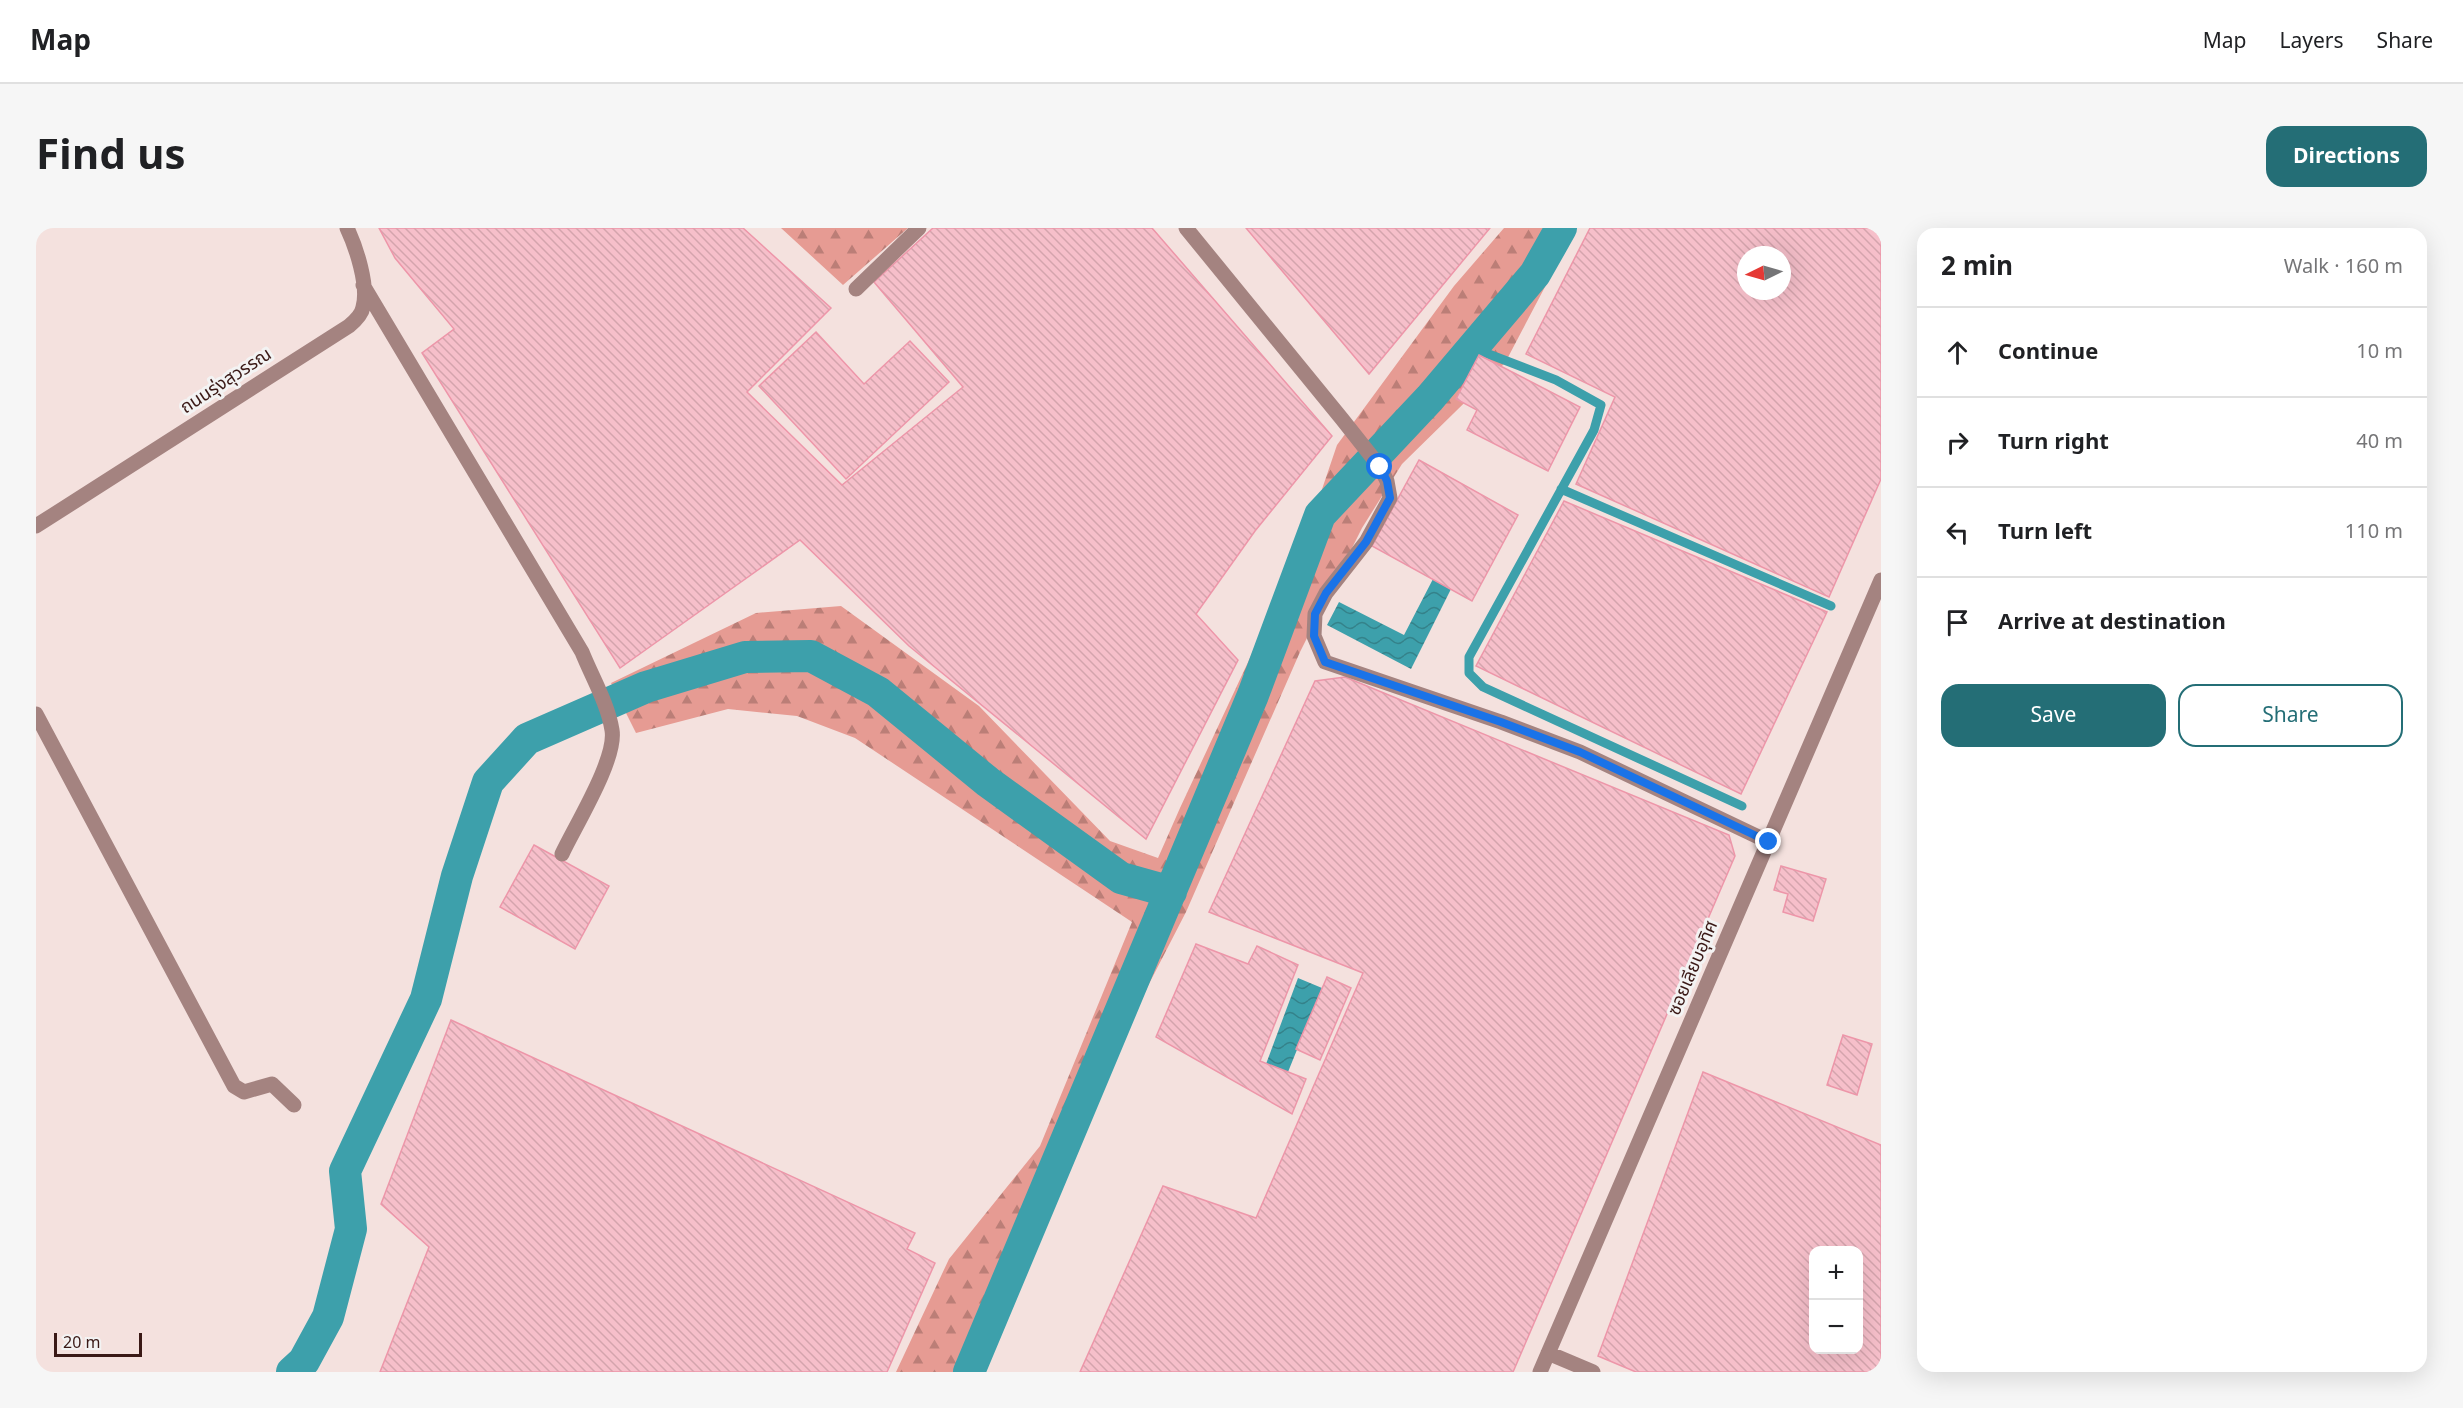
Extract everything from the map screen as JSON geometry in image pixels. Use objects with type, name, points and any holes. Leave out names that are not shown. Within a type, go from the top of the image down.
[{"type":"street","name":"ถนนรุ่งสุวรรณ","points":[[36,526],[349,326],[363,307],[363,285],[359,261],[347,228]]},
{"type":"street","points":[[856,289],[919,228]]},
{"type":"street","points":[[1186,228],[1342,419],[1380,467],[1387,481],[1390,498],[1366,542],[1326,593],[1315,614],[1314,636],[1325,662],[1501,722],[1580,752],[1769,842]]},
{"type":"street","points":[[363,285],[582,652],[604,705],[612,731],[608,760],[562,854]]},
{"type":"street","name":"ซอยเลียบอุทิศ","points":[[1540,1372],[1881,579]]},
{"type":"street","points":[[36,714],[234,1086],[244,1092],[268,1083],[272,1084],[294,1105]]},
{"type":"street","points":[[1548,1353],[1593,1372]]},
{"type":"green space","points":[[781,228],[908,228],[843,285]]},
{"type":"green space","points":[[1504,228],[1576,228],[1505,363],[1402,464],[1362,528],[1300,652],[1186,912],[1117,1046],[979,1372],[896,1372],[949,1259],[1040,1146],[1132,922],[855,738],[797,716],[728,709],[636,733],[611,683],[756,613],[841,606],[979,706],[1110,841],[1158,858],[1249,660],[1318,501],[1337,445],[1454,286]]},
{"type":"water","points":[[1433,579],[1451,589],[1411,669],[1327,625],[1339,602],[1404,635]]},
{"type":"water","points":[[1298,978],[1322,988],[1288,1072],[1266,1064]]},
{"type":"building","points":[[379,228],[743,228],[831,308],[747,392],[842,485],[963,387],[874,282],[933,228],[1152,228],[1332,436],[1255,531],[1196,614],[1238,660],[1146,839],[909,646],[800,540],[620,668],[422,353],[454,329],[395,258]]},
{"type":"building","points":[[1246,228],[1490,228],[1369,374]]},
{"type":"building","points":[[1590,228],[1881,228],[1881,479],[1829,597],[1576,484],[1615,397],[1526,354]]},
{"type":"building","points":[[816,332],[864,384],[910,341],[949,382],[846,479],[759,386]]},
{"type":"building","points":[[1479,355],[1580,407],[1548,471],[1467,430],[1477,410],[1456,399]]},
{"type":"building","points":[[1419,460],[1518,515],[1472,601],[1372,546]]},
{"type":"building","points":[[1564,501],[1827,612],[1741,794],[1476,666]]},
{"type":"building","points":[[1345,677],[1729,835],[1735,856],[1513,1372],[1080,1372],[1163,1186],[1256,1218],[1363,973],[1209,912],[1315,681]]},
{"type":"building","points":[[534,845],[609,886],[575,949],[500,907]]},
{"type":"building","points":[[1781,866],[1826,879],[1813,921],[1783,912],[1788,894],[1774,890]]},
{"type":"building","points":[[1196,944],[1248,964],[1257,946],[1298,965],[1260,1061],[1306,1079],[1292,1114],[1156,1037]]},
{"type":"building","points":[[1327,977],[1351,988],[1320,1060],[1296,1049]]},
{"type":"building","points":[[451,1020],[915,1233],[907,1249],[935,1263],[887,1372],[380,1372],[429,1247],[381,1204]]},
{"type":"building","points":[[1843,1035],[1872,1044],[1857,1095],[1827,1085]]},
{"type":"building","points":[[1703,1072],[1881,1145],[1881,1372],[1636,1372],[1598,1356]]},
{"type":"waterway","points":[[969,1372],[1253,695],[1320,515],[1430,398],[1535,274],[1561,228]]},
{"type":"waterway","points":[[1473,348],[1556,380],[1601,405],[1594,430],[1469,657],[1469,673],[1483,687],[1742,806]]},
{"type":"waterway","points":[[1561,489],[1831,606]]},
{"type":"waterway","points":[[292,1372],[304,1361],[328,1317],[351,1229],[345,1171],[426,999],[457,876],[488,782],[527,739],[646,687],[745,657],[811,656],[878,692],[988,782],[1121,878],[1171,892]]},
{"type":"route","points":[[1380,467],[1387,481],[1390,498],[1366,542],[1326,593],[1315,614],[1314,636],[1325,662],[1394,684],[1580,752],[1769,842]]}]
